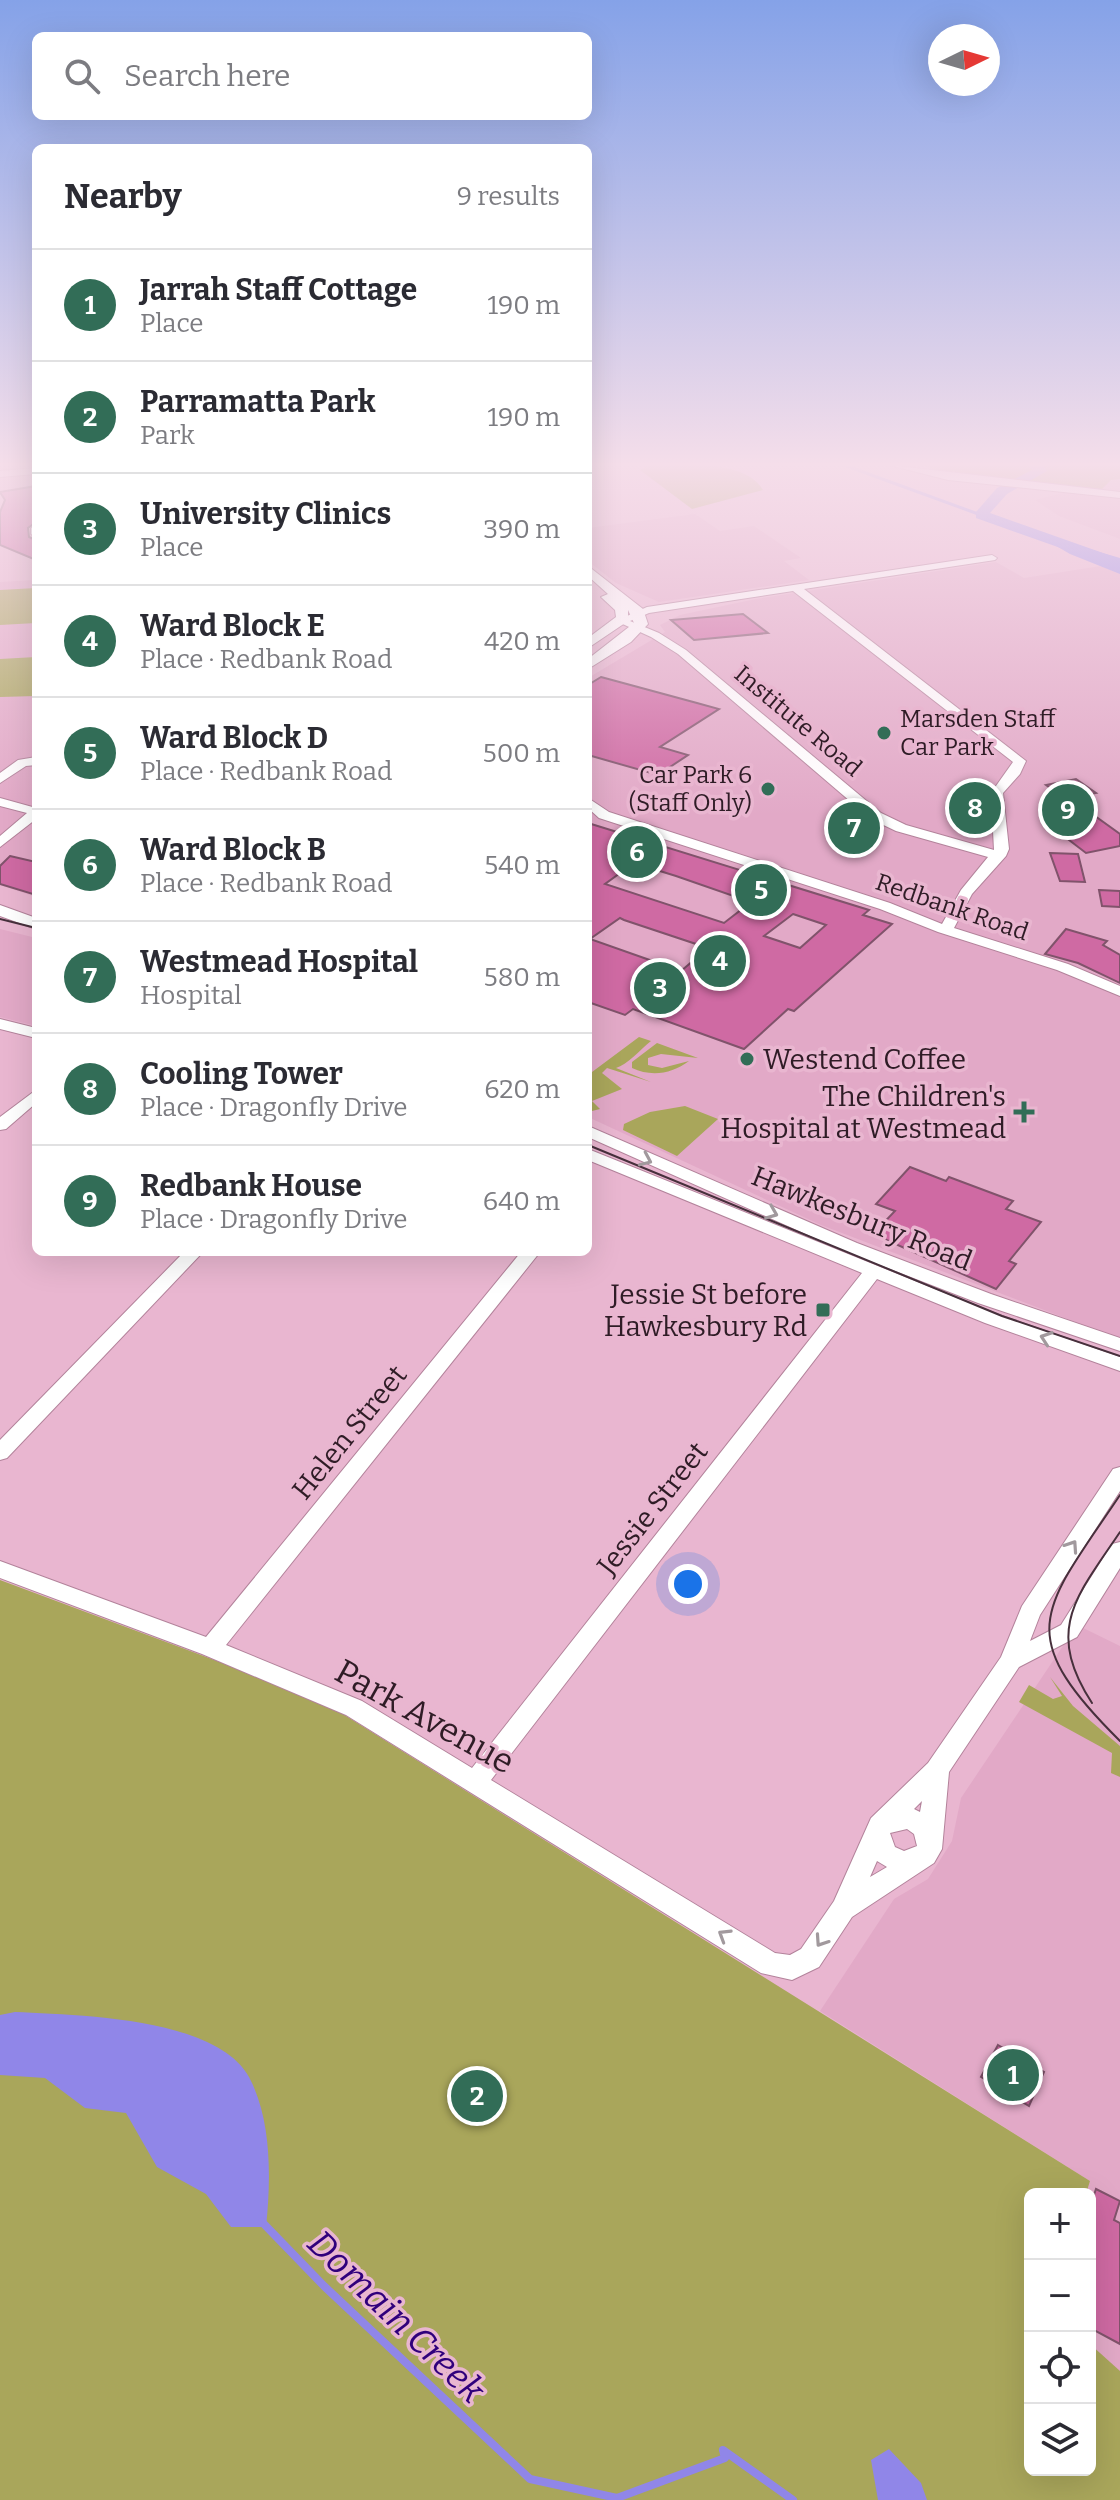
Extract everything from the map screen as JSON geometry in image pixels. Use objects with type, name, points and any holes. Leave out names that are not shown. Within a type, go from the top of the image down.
[{"type":"street","points":[[594,582],[621,609],[621,621]]},
{"type":"street","points":[[597,582],[638,612],[640,627]]},
{"type":"street","points":[[592,641],[638,612],[837,582]]},
{"type":"street","points":[[796,588],[1018,757],[1020,765],[997,793],[1004,842],[999,856],[966,893],[946,929]]},
{"type":"street","points":[[616,593],[659,608]]},
{"type":"street","points":[[592,662],[640,627],[691,604]]},
{"type":"street","name":"Institute Road","points":[[621,621],[640,627],[682,652],[876,816],[901,828],[999,856]]},
{"type":"street","points":[[0,779],[22,763],[32,762]]},
{"type":"street","points":[[5,803],[32,808]]},
{"type":"street","name":"Redbank Road","points":[[592,805],[604,815],[885,906],[1083,974],[1120,992]]},
{"type":"street","points":[[0,843],[32,812]]},
{"type":"street","points":[[0,898],[32,917]]},
{"type":"street","points":[[0,910],[32,918]]},
{"type":"street","points":[[0,1024],[32,1032]]},
{"type":"street","points":[[0,1125],[32,1098]]},
{"type":"street","name":"Hawkesbury Road","points":[[592,1133],[638,1157],[781,1216],[1056,1325],[1120,1345]]},
{"type":"street","name":"Hawkesbury Road","points":[[592,1156],[992,1319],[1120,1364]]},
{"type":"street","points":[[0,1453],[190,1256]]},
{"type":"street","name":"Helen Street","points":[[210,1648],[528,1256]]},
{"type":"street","name":"Jessie Street","points":[[476,1781],[873,1271]]},
{"type":"street","points":[[843,1909],[881,1826],[937,1770],[1011,1661],[1030,1612],[1120,1474]]},
{"type":"street","points":[[1011,1661],[1069,1631],[1120,1550]]},
{"type":"street","name":"Park Avenue","points":[[0,1569],[210,1648],[354,1708],[770,1964],[792,1968],[810,1958],[843,1909]]},
{"type":"street","points":[[843,1909],[924,1851],[937,1770]]},
{"type":"street","points":[[881,1826],[910,1818],[924,1827],[924,1851]]},
{"type":"street","points":[[881,1826],[886,1854],[902,1862],[924,1851]]},
{"type":"shaded area","points":[[0,582],[32,582],[32,896],[0,885]]},
{"type":"shaded area","points":[[614,582],[798,582],[659,602]]},
{"type":"shaded area","points":[[868,582],[1120,582],[1120,1339],[821,1225],[592,1119],[592,676],[665,632],[660,625],[680,615],[756,599]]},
{"type":"shaded area","points":[[32,588],[32,623],[0,625],[0,590]]},
{"type":"shaded area","points":[[32,657],[32,696],[0,697],[0,659]]},
{"type":"shaded area","points":[[0,929],[32,937],[32,1025],[0,1017]]},
{"type":"shaded area","points":[[639,1037],[651,1041],[616,1068],[651,1082],[607,1068],[602,1073],[622,1089],[592,1101],[592,1072]]},
{"type":"shaded area","points":[[657,1043],[698,1058],[661,1054],[648,1058],[648,1065],[662,1068],[689,1061],[661,1073],[632,1068],[632,1062]]},
{"type":"shaded area","points":[[685,1106],[718,1119],[677,1156],[623,1130],[624,1124],[650,1112]]},
{"type":"shaded area","points":[[0,1580],[319,1699],[1090,2181],[1088,2188],[1024,2188],[1024,2476],[1096,2476],[1096,2349],[1120,2371],[1120,2500],[0,2500]]},
{"type":"shaded area","points":[[1077,1625],[1120,1646],[1120,2500],[1048,2476],[1096,2476],[1096,2188],[1088,2188],[1090,2181],[820,2011],[894,1899],[928,1879],[952,1841],[961,1798]]},
{"type":"shaded area","points":[[1050,1677],[1073,1706],[1120,1746],[1120,1777],[1111,1773],[1112,1753],[1019,1702],[1029,1685],[1053,1699],[1062,1696]]},
{"type":"shaded area","points":[[15,2012],[142,2023],[207,2042],[232,2057],[249,2077],[257,2094],[266,2131],[269,2190],[266,2227],[231,2227],[206,2194],[157,2167],[126,2113],[85,2108],[45,2078],[0,2075],[0,2015]]},
{"type":"shaded area","points":[[889,2449],[921,2483],[927,2500],[878,2500],[871,2460]]},
{"type":"building","points":[[743,614],[768,633],[694,640],[671,620]]},
{"type":"building","points":[[601,677],[719,709],[660,747],[688,755],[658,775],[592,756],[592,683]]},
{"type":"building","points":[[1076,779],[1096,793],[1070,798],[1120,834],[1120,846],[1086,853],[1056,830],[1071,827],[1041,804],[1066,799],[1046,785]]},
{"type":"building","points":[[592,824],[869,910],[863,915],[892,924],[794,1011],[788,1009],[744,1049],[633,1009],[625,1015],[592,1003],[592,940],[681,971],[708,948],[620,918],[592,938]],"holes":[[[634,863],[751,902],[724,923],[605,884]],[[793,914],[826,925],[800,948],[764,936]]]},
{"type":"building","points":[[1050,853],[1078,854],[1085,882],[1060,881]]},
{"type":"building","points":[[10,856],[32,861],[32,894],[0,884],[0,866]]},
{"type":"building","points":[[1099,890],[1120,891],[1120,907],[1102,906]]},
{"type":"building","points":[[1066,929],[1107,941],[1103,945],[1120,955],[1120,983],[1078,963],[1045,954]]},
{"type":"building","points":[[910,1167],[946,1181],[949,1177],[1013,1201],[1006,1209],[1041,1222],[1009,1261],[1016,1264],[996,1289],[873,1234],[895,1211],[876,1204]]},
{"type":"building","points":[[998,2045],[1044,2072],[1029,2106],[981,2077]]},
{"type":"building","points":[[1096,2189],[1120,2201],[1114,2220],[1120,2223],[1120,2344],[1096,2331]]},
{"type":"waterway","name":"Domain Creek","points":[[262,2222],[324,2286],[530,2479],[617,2498],[725,2458],[723,2450],[793,2500]]},
{"type":"tram line","points":[[0,919],[32,927]]},
{"type":"tram line","points":[[592,1147],[1002,1316],[1120,1356]]},
{"type":"tram line","points":[[1120,1495],[1072,1567],[1057,1595],[1050,1620],[1051,1646],[1063,1673],[1085,1704],[1120,1741]]},
{"type":"tram line","points":[[1092,1703],[1070,1654],[1068,1633],[1080,1595],[1120,1532]]},
{"type":"place","name":"Marsden Staff Car Park","points":[[884,733]]},
{"type":"place","name":"Car Park 6 (Staff Only)","points":[[768,789]]},
{"type":"place","name":"Cooling Tower","points":[[975,808]]},
{"type":"place","name":"Redbank House","points":[[1068,810]]},
{"type":"place","name":"Westmead Hospital","points":[[854,828]]},
{"type":"place","name":"Ward Block B","points":[[637,852]]},
{"type":"place","name":"Ward Block D","points":[[761,890]]},
{"type":"place","name":"Ward Block E","points":[[720,961]]},
{"type":"place","name":"University Clinics","points":[[660,988]]},
{"type":"place","name":"Westend Coffee","points":[[747,1059]]},
{"type":"place","name":"The Children's Hospital at Westmead","points":[[1024,1112]]},
{"type":"place","name":"Jessie St before Hawkesbury Rd","points":[[823,1310]]},
{"type":"place","name":"Jarrah Staff Cottage","points":[[1013,2075]]},
{"type":"place","name":"Parramatta Park","points":[[477,2096]]}]
